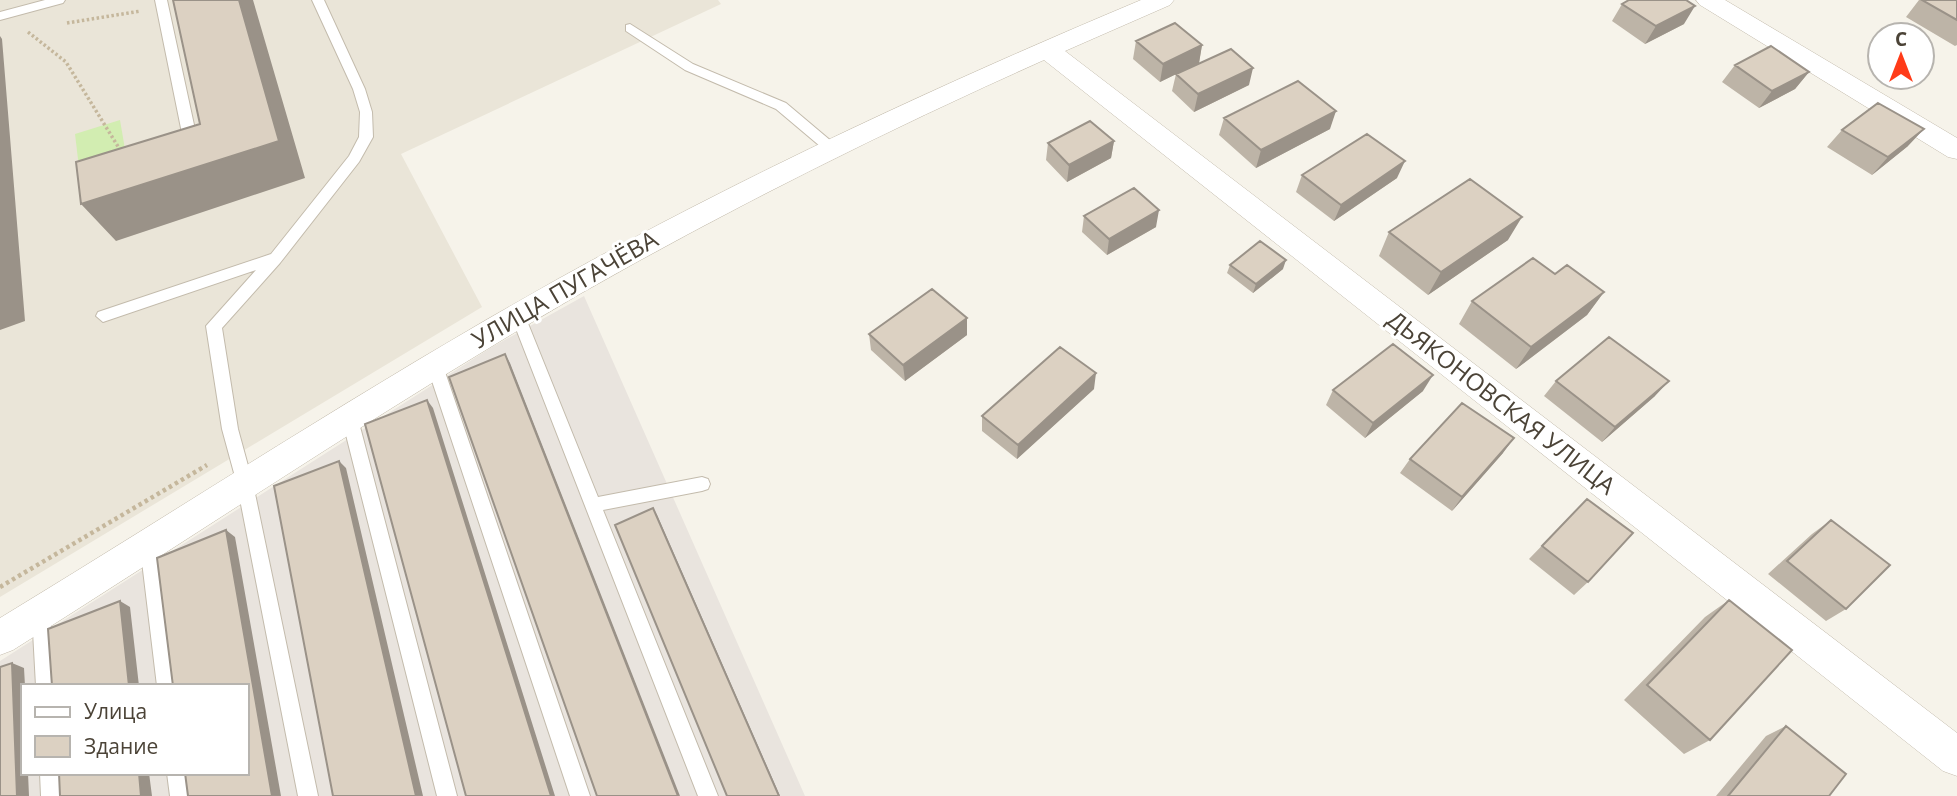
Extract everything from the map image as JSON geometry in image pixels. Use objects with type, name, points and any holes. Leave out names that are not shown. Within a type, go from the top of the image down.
[{"type":"street","name":"УЛИЦА ПУГАЧЁВА","points":[[0,638],[435,366],[675,227],[895,116],[1162,0]]},
{"type":"street","points":[[1708,0],[1957,150]]},
{"type":"street","name":"ДЬЯКОНОВСКАЯ УЛИЦА","points":[[1046,49],[1957,757]]},
{"type":"lane","points":[[0,16],[59,0]]},
{"type":"lane","points":[[308,796],[245,484],[230,429],[214,326],[275,258],[354,159],[366,137],[366,112],[359,89],[318,0]]},
{"type":"lane","points":[[162,4],[193,151]]},
{"type":"lane","points":[[630,28],[689,66],[780,106],[832,149]]},
{"type":"lane","points":[[103,316],[275,258]]},
{"type":"lane","points":[[518,316],[708,796]]},
{"type":"lane","points":[[435,366],[580,796]]},
{"type":"lane","points":[[350,419],[447,796]]},
{"type":"lane","points":[[593,505],[702,484]]},
{"type":"lane","points":[[149,545],[166,684]]},
{"type":"lane","points":[[41,613],[45,684]]},
{"type":"lane","points":[[50,775],[51,796]]},
{"type":"lane","points":[[177,775],[180,796]]},
{"type":"path","points":[[62,23],[162,4]]},
{"type":"path","points":[[37,28],[24,30],[66,62],[123,155]]},
{"type":"shaded area","points":[[0,0],[718,0],[721,4],[401,154],[482,307],[0,597]]},
{"type":"shaded area","points":[[584,296],[805,796],[0,796],[0,661],[492,347]]},
{"type":"green space","points":[[120,120],[127,161],[80,176],[75,134]]},
{"type":"building","points":[[173,0],[239,0],[279,141],[81,204],[76,162],[200,124]]},
{"type":"building","points":[[1629,0],[1686,0],[1695,6],[1656,26],[1622,4]]},
{"type":"building","points":[[1922,0],[1957,0],[1957,20]]},
{"type":"building","points":[[1175,23],[1202,45],[1163,64],[1136,41]]},
{"type":"building","points":[[1771,46],[1809,72],[1772,91],[1735,65]]},
{"type":"building","points":[[1231,49],[1253,68],[1198,94],[1176,74]]},
{"type":"building","points":[[1298,81],[1336,111],[1261,150],[1224,118]]},
{"type":"building","points":[[1878,103],[1924,129],[1888,157],[1842,130]]},
{"type":"building","points":[[1090,121],[1114,141],[1069,165],[1048,143]]},
{"type":"building","points":[[1367,134],[1405,161],[1341,205],[1302,175]]},
{"type":"building","points":[[1470,179],[1522,217],[1441,272],[1389,232]]},
{"type":"building","points":[[1134,188],[1159,210],[1109,239],[1084,216]]},
{"type":"building","points":[[1260,241],[1286,260],[1256,284],[1230,265]]},
{"type":"building","points":[[1533,258],[1555,274],[1567,265],[1604,292],[1531,347],[1472,301]]},
{"type":"building","points":[[932,289],[967,318],[903,365],[869,334]]},
{"type":"building","points":[[1609,337],[1669,381],[1615,427],[1556,381]]},
{"type":"building","points":[[1393,344],[1433,375],[1373,423],[1333,390]]},
{"type":"building","points":[[1060,347],[1096,373],[1018,445],[982,416]]},
{"type":"building","points":[[505,354],[678,796],[597,796],[449,377]]},
{"type":"building","points":[[427,400],[551,796],[466,796],[365,424]]},
{"type":"building","points":[[1462,403],[1514,438],[1462,497],[1410,459]]},
{"type":"building","points":[[339,461],[416,796],[333,796],[274,486]]},
{"type":"building","points":[[1587,499],[1633,533],[1588,582],[1542,546]]},
{"type":"building","points":[[653,508],[779,796],[727,796],[615,525]]},
{"type":"building","points":[[1831,520],[1890,565],[1846,609],[1787,561]]},
{"type":"building","points":[[226,530],[272,796],[188,796],[185,775],[248,775],[248,684],[173,684],[157,558]]},
{"type":"building","points":[[1729,600],[1792,650],[1710,740],[1647,685]]},
{"type":"building","points":[[120,601],[129,684],[52,684],[48,629]]},
{"type":"building","points":[[12,663],[17,796],[0,796],[0,667]]},
{"type":"building","points":[[1786,726],[1846,774],[1829,796],[1728,796]]},
{"type":"building","points":[[59,775],[139,775],[141,796],[60,796]]}]
